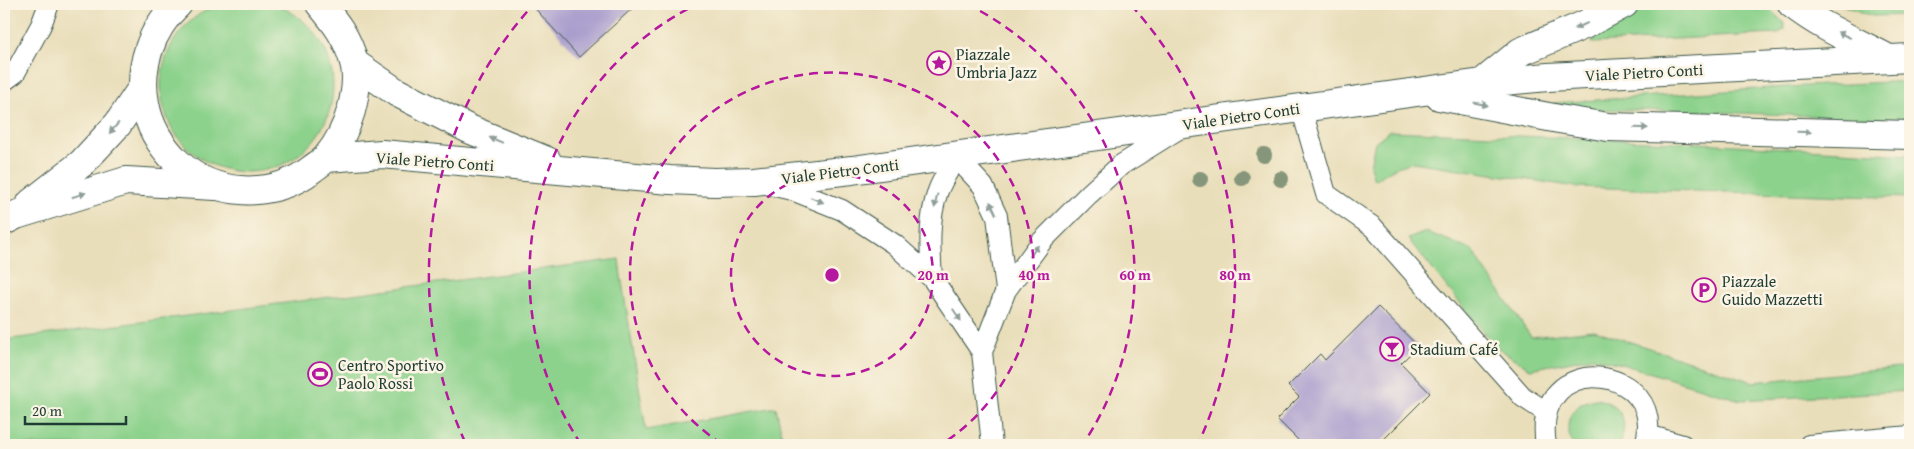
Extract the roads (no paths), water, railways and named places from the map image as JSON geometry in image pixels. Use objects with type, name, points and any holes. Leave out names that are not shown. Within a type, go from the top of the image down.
[{"type":"street","points":[[177,4],[157,29],[146,57],[142,88],[148,119],[163,148],[186,170],[215,186]]},
{"type":"street","points":[[10,218],[126,181],[215,186],[244,191],[274,188],[302,176],[326,158],[346,130],[355,97],[354,63],[341,29],[320,4]]},
{"type":"street","points":[[1482,83],[1520,52],[1584,25],[1624,4]]},
{"type":"street","points":[[1792,4],[1827,27],[1899,58]]},
{"type":"street","name":"Viale Pietro Conti","points":[[326,158],[382,154],[574,172],[714,182],[754,181],[956,156],[1482,83],[1548,77],[1899,58]]},
{"type":"street","name":"Viale Pietro Conti","points":[[354,63],[396,92],[469,129],[574,172]]},
{"type":"street","points":[[10,218],[82,163],[118,124],[142,88]]},
{"type":"street","points":[[1416,92],[1559,120],[1608,127],[1910,135]]},
{"type":"lane","points":[[4,81],[15,73],[41,25],[49,4]]},
{"type":"lane","points":[[1301,108],[1326,194],[1373,227],[1523,397],[1546,412]]},
{"type":"lane","points":[[992,445],[982,352],[1006,290],[1042,241],[1089,194],[1121,165],[1186,124]]},
{"type":"lane","points":[[932,278],[930,244],[932,219],[938,191],[956,156],[983,186],[997,216],[1006,290]]},
{"type":"lane","points":[[754,181],[792,190],[842,210],[894,244],[932,278],[982,352]]},
{"type":"lane","points":[[1546,445],[1544,429],[1546,412],[1554,397],[1567,385],[1582,378],[1599,376],[1616,380],[1630,389],[1641,402],[1648,418],[1647,440],[1684,445]]},
{"type":"lane","points":[[1809,445],[1910,436]]},
{"type":"place","name":"Piazzale Umbria Jazz","points":[[939,63]]},
{"type":"place","name":"Piazzale Guido Mazzetti","points":[[1704,290]]},
{"type":"place","name":"Stadium Café","points":[[1392,349]]},
{"type":"place","name":"Centro Sportivo Paolo Rossi","points":[[320,374]]}]
